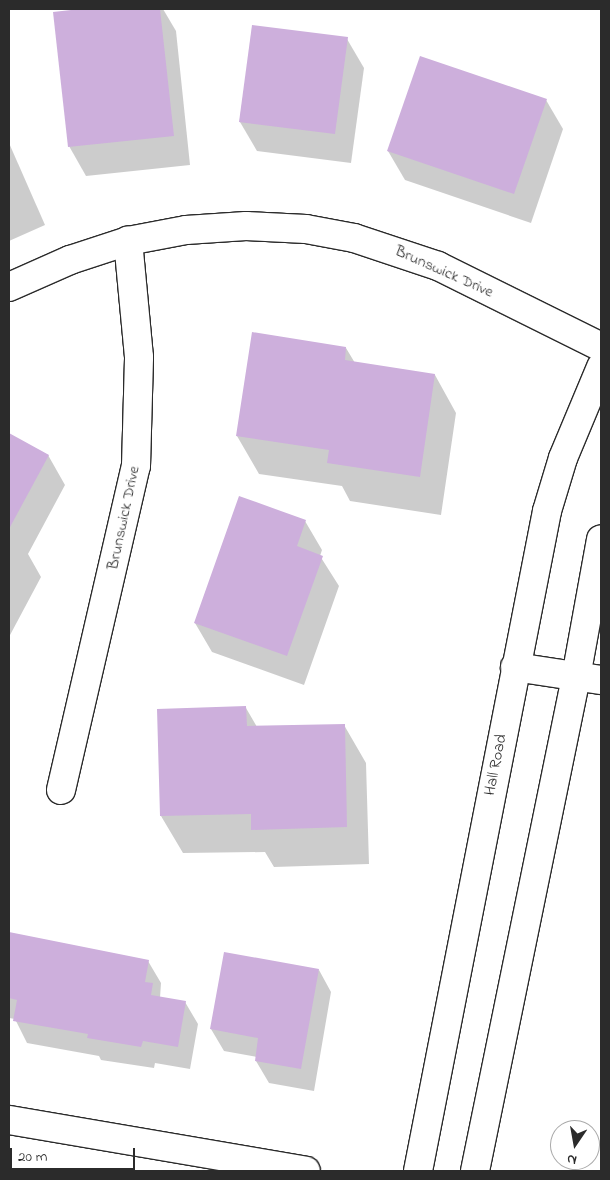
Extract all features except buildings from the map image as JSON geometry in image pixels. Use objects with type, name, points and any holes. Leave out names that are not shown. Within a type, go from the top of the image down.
[{"type":"street","name":"Brunswick Drive","points":[[9,287],[70,260],[128,241],[186,230],[246,226],[306,229],[354,238],[438,266],[601,347]]},
{"type":"street","name":"Brunswick Drive","points":[[61,790],[136,466],[139,357],[128,241]]},
{"type":"street","name":"Hall Road","points":[[418,1171],[547,511],[563,458],[601,366]]},
{"type":"street","points":[[475,1171],[588,679],[601,538]]},
{"type":"street","points":[[515,667],[588,679]]},
{"type":"street","points":[[9,1120],[306,1171]]}]
